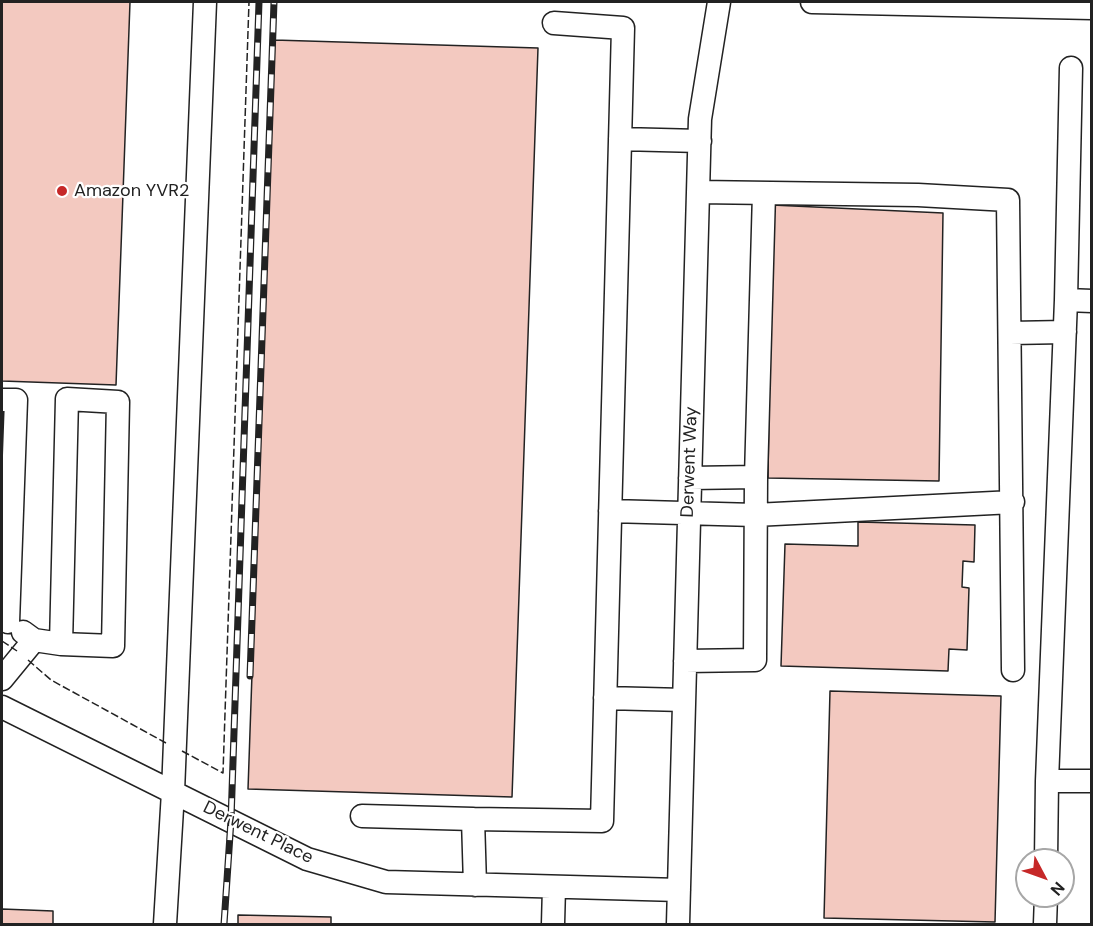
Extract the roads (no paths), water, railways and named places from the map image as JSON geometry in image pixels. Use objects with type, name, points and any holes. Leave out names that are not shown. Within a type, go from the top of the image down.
[{"type":"street","points":[[165,924],[173,792],[205,2]]},
{"type":"street","name":"Derwent Way","points":[[678,924],[700,119],[719,2]]},
{"type":"street","points":[[812,2],[1092,8]]},
{"type":"street","points":[[362,816],[602,821],[623,28],[554,23]]},
{"type":"street","points":[[1046,848],[1065,332],[1071,68]]},
{"type":"street","points":[[620,139],[700,141]]},
{"type":"street","points":[[698,192],[918,195],[1008,200],[1013,670]]},
{"type":"street","points":[[685,660],[756,660],[755,515],[764,193]]},
{"type":"street","points":[[1066,300],[1092,301]]},
{"type":"street","points":[[1010,333],[1065,332]]},
{"type":"street","points":[[2,400],[16,400],[5,620],[34,640],[61,644],[113,646],[117,402],[67,399],[61,644]]},
{"type":"street","points":[[690,478],[756,477]]},
{"type":"street","points":[[610,511],[755,515],[1013,502]]},
{"type":"street","points":[[2,679],[34,640]]},
{"type":"street","points":[[605,698],[684,700]]},
{"type":"street","name":"Derwent Place","points":[[2,707],[307,859],[386,882],[679,890]]},
{"type":"street","points":[[1047,781],[1092,781]]},
{"type":"street","points":[[473,819],[475,885]]},
{"type":"street","points":[[553,924],[554,886]]},
{"type":"street","points":[[1045,924],[1046,908]]},
{"type":"railway","points":[[224,924],[231,820],[259,2]]},
{"type":"railway","points":[[250,676],[274,2]]},
{"type":"place","name":"Amazon YVR2","points":[[62,191]]}]
